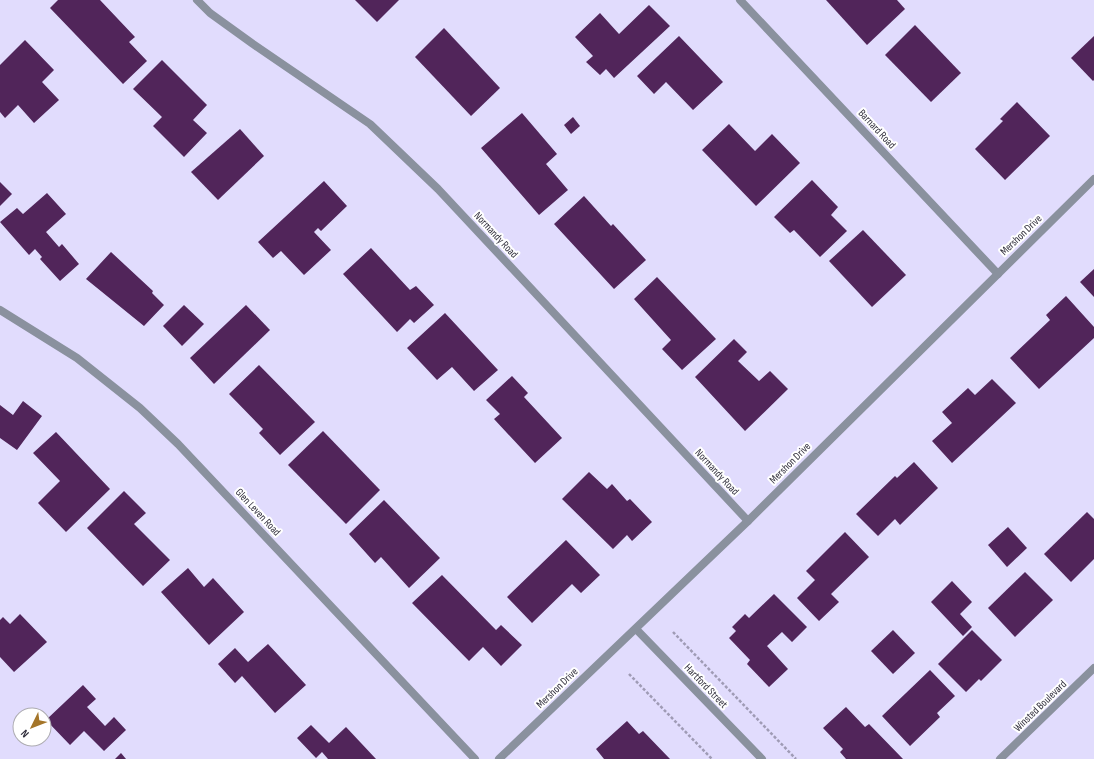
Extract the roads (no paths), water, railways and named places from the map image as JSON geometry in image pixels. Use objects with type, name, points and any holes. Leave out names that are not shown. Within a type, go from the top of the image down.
[{"type":"street","name":"Normandy Road","points":[[197,0],[210,13],[253,44],[370,124],[438,189],[748,521]]},
{"type":"street","name":"Barnard Road","points":[[740,0],[998,274]]},
{"type":"street","name":"Mershon Drive","points":[[499,759],[748,521],[1094,179]]},
{"type":"street","name":"Glen Leven Road","points":[[0,310],[77,358],[140,408],[178,444],[475,759]]},
{"type":"street","name":"Hartford Street","points":[[636,629],[762,759]]},
{"type":"street","name":"Winsted Boulevard","points":[[1000,759],[1094,668]]}]
